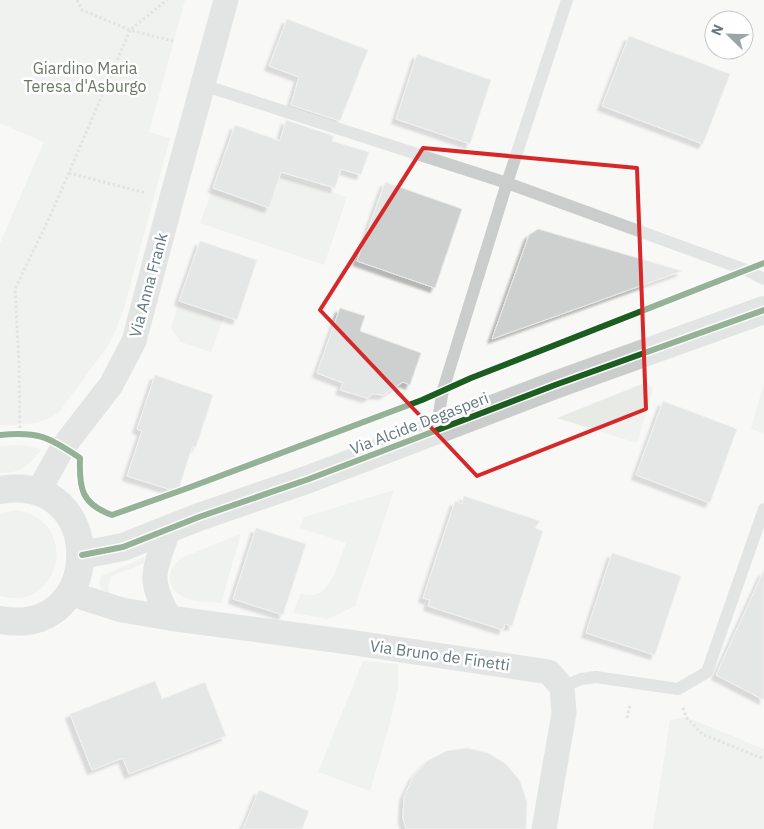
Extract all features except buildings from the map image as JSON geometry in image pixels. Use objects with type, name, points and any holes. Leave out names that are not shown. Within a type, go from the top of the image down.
[{"type":"street","name":"Via Anna Frank","points":[[38,492],[63,447],[111,385],[134,341],[226,0]]},
{"type":"street","name":"Via Alcide Degasperi","points":[[82,555],[123,547],[310,479],[555,385],[764,310]]},
{"type":"street","points":[[0,490],[18,488],[38,492],[53,500],[72,520],[79,537],[82,555],[79,574],[71,591],[57,607],[39,617],[18,622],[0,620]]},
{"type":"street","points":[[169,529],[160,553],[155,579],[161,602],[169,618]]},
{"type":"street","name":"Via Bruno de Finetti","points":[[71,591],[84,598],[122,610],[169,618],[349,642],[548,672],[562,687]]},
{"type":"street","points":[[544,829],[564,713],[562,687]]},
{"type":"lane","name":"Via Alcide Degasperi","points":[[436,430],[443,390],[567,0]]},
{"type":"lane","points":[[203,85],[507,184],[764,278]]},
{"type":"lane","points":[[562,687],[581,679],[596,676],[678,689],[707,672],[764,509]]},
{"type":"path","points":[[77,0],[82,10],[130,30],[173,41]]},
{"type":"path","points":[[20,433],[15,289],[52,212],[130,30],[167,0]]},
{"type":"path","points":[[69,173],[153,195]]},
{"type":"path","points":[[678,689],[686,717],[702,734],[764,759]]},
{"type":"path","points":[[627,718],[630,705]]},
{"type":"highlighted area","points":[[423,148],[637,168],[646,409],[477,476],[320,310]]},
{"type":"green space","name":"Giardino Maria Teresa d'Asburgo","points":[[0,0],[185,0],[149,132],[170,138],[124,308],[116,330],[107,347],[59,412],[52,417],[38,422],[0,425],[0,243],[44,142],[0,123]]},
{"type":"green space","points":[[280,175],[347,197],[324,265],[200,223],[213,188],[269,207]]},
{"type":"green space","points":[[179,301],[224,317],[211,352],[181,342],[171,328]]},
{"type":"green space","points":[[647,382],[653,389],[637,443],[557,418]]},
{"type":"green space","points":[[764,383],[764,434],[751,428]]},
{"type":"green space","points":[[14,445],[41,449],[29,464],[19,470],[0,473],[0,446]]},
{"type":"green space","points":[[394,490],[355,606],[328,619],[293,613],[301,593],[311,595],[319,593],[326,588],[336,571],[346,543],[300,528],[304,517]]},
{"type":"green space","points":[[17,510],[37,518],[50,531],[56,547],[55,564],[49,579],[37,591],[21,598],[0,596],[0,513]]},
{"type":"green space","points":[[241,534],[221,603],[198,601],[176,593],[172,587],[170,573],[180,559]]},
{"type":"green space","points":[[145,557],[144,563],[112,576],[108,585],[109,593],[102,588],[100,584],[101,576]]},
{"type":"green space","points":[[363,661],[398,664],[398,688],[370,791],[318,772]]},
{"type":"green space","points":[[686,717],[764,749],[764,829],[653,829],[670,720]]},
{"type":"cycle path","points":[[0,435],[24,434],[43,437],[80,458],[80,478],[84,494],[94,506],[112,515],[422,400],[471,378],[764,263]]},
{"type":"cycle path","points":[[82,555],[123,547],[199,517],[309,479],[555,385],[764,310]]}]
